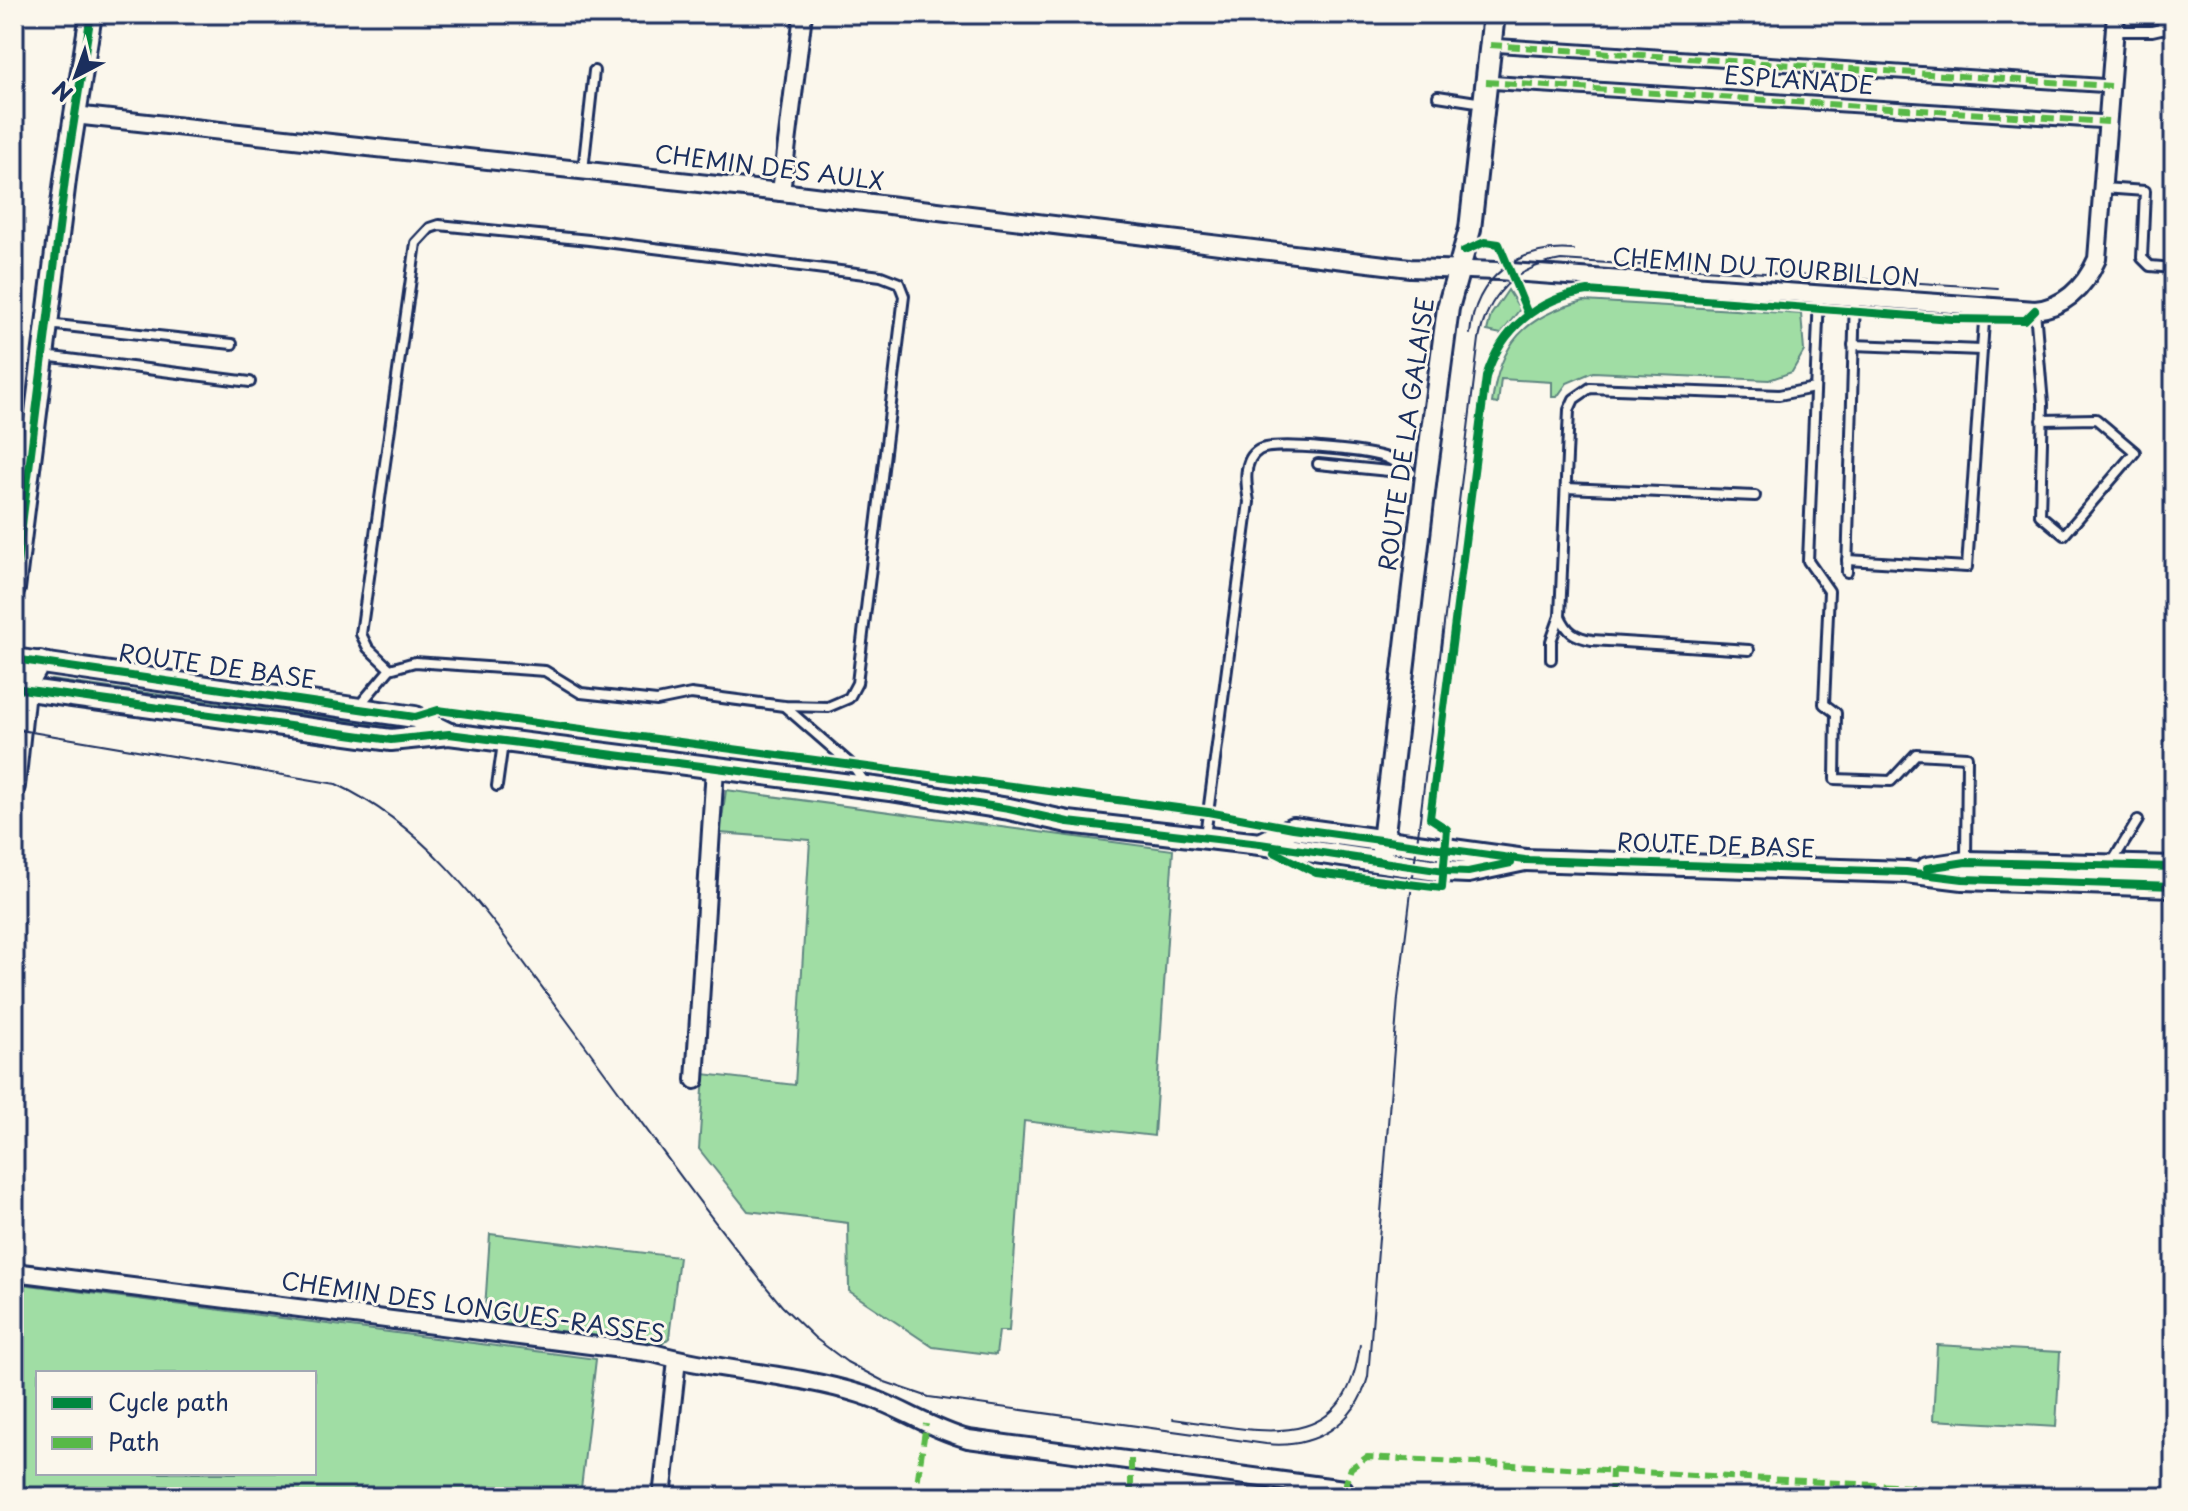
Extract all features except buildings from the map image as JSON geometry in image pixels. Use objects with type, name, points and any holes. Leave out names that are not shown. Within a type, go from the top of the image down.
[{"type":"street","points":[[14,589],[23,472],[44,356],[74,115],[91,14]]},
{"type":"street","points":[[781,192],[803,14]]},
{"type":"street","name":"ROUTE DE LA GALAISE","points":[[1380,863],[1418,474],[1448,308],[1470,229],[1494,14]]},
{"type":"street","points":[[2103,188],[2115,22]]},
{"type":"street","name":"ESPLANADE","points":[[1490,45],[2111,86]]},
{"type":"street","name":"ESPLANADE","points":[[1485,93],[2108,122]]},
{"type":"street","name":"CHEMIN DES AULX","points":[[74,115],[781,192],[1291,255],[1458,270]]},
{"type":"street","name":"CHEMIN DU TOURBILLON","points":[[1458,270],[2035,310],[2069,298],[2090,275],[2097,259],[2103,188]]},
{"type":"street","name":"ROUTE DE BASE","points":[[14,659],[415,717],[449,734]]},
{"type":"street","points":[[19,689],[40,662]]},
{"type":"street","points":[[14,670],[19,689],[14,786]]},
{"type":"street","name":"ROUTE DE BASE","points":[[19,689],[391,740],[449,734],[715,768],[1009,809],[1068,822],[1260,844],[1380,863],[1468,872],[1525,860]]},
{"type":"street","points":[[695,1080],[715,768]]},
{"type":"street","name":"ROUTE DE BASE","points":[[1260,844],[1293,828],[1525,860],[2106,875],[2174,886]]},
{"type":"street","name":"ROUTE DE BASE","points":[[2106,875],[2174,867]]},
{"type":"street","name":"CHEMIN DES LONGUES-RASSES","points":[[14,1272],[653,1353],[863,1394],[945,1433],[968,1439],[1344,1493]]},
{"type":"street","points":[[662,1497],[677,1360]]},
{"type":"lane","points":[[2162,29],[2163,14]]},
{"type":"lane","points":[[2115,22],[2162,29],[2174,26]]},
{"type":"lane","points":[[583,171],[594,71]]},
{"type":"lane","points":[[1438,96],[1485,93]]},
{"type":"lane","points":[[2103,188],[2145,191],[2142,258],[2150,266],[2174,268]]},
{"type":"lane","points":[[358,708],[390,669],[415,662],[545,671],[581,693],[657,701],[691,694],[784,706],[828,707],[849,698],[857,683],[904,296],[899,283],[881,276],[589,240],[439,225],[430,228],[416,243],[361,634],[368,648],[390,669]]},
{"type":"lane","points":[[1819,296],[1808,561],[1829,591],[1824,704],[1836,713],[1835,779],[1891,781],[1916,754],[1967,757],[1964,870]]},
{"type":"lane","points":[[1847,572],[1855,298]]},
{"type":"lane","points":[[1847,560],[1967,567],[1985,307]]},
{"type":"lane","points":[[2035,310],[2042,420],[2040,515],[2064,535],[2135,452],[2096,419],[2042,420]]},
{"type":"lane","points":[[47,324],[232,344]]},
{"type":"lane","points":[[1853,345],[1981,350]]},
{"type":"lane","points":[[44,356],[250,382]]},
{"type":"lane","points":[[1551,659],[1551,641],[1560,616],[1569,410],[1574,399],[1590,388],[1779,395],[1814,388]]},
{"type":"lane","points":[[1205,839],[1249,502],[1247,474],[1252,456],[1261,448],[1274,446],[1385,457],[1418,474]]},
{"type":"lane","points":[[1318,464],[1418,474]]},
{"type":"lane","points":[[1566,488],[1755,496]]},
{"type":"lane","points":[[1560,616],[1565,627],[1577,637],[1749,650]]},
{"type":"lane","points":[[784,706],[853,766],[869,788]]},
{"type":"lane","points":[[497,786],[504,742]]},
{"type":"lane","points":[[2106,875],[2138,820]]},
{"type":"green space","points":[[1508,290],[1520,309],[1501,334],[1487,331],[1491,315]]},
{"type":"green space","points":[[1584,301],[1801,314],[1804,351],[1792,372],[1769,380],[1593,372],[1567,383],[1557,397],[1552,397],[1552,382],[1501,379],[1498,404],[1492,403],[1501,364],[1518,335],[1545,315]]},
{"type":"green space","points":[[51,680],[418,728],[417,734],[46,684]]},
{"type":"green space","points":[[726,790],[1173,850],[1154,1136],[1024,1121],[1009,1331],[999,1331],[996,1355],[933,1347],[849,1291],[848,1223],[748,1211],[699,1149],[704,1074],[795,1085],[810,840],[720,833]]},
{"type":"green space","points":[[490,1234],[679,1257],[669,1338],[662,1344],[484,1324]]},
{"type":"green space","points":[[14,1283],[596,1359],[580,1497],[14,1497]]},
{"type":"green space","points":[[1937,1345],[2060,1352],[2056,1427],[1933,1420]]},
{"type":"tram line","points":[[1470,334],[1480,297],[1490,281],[1503,269],[1535,253],[1574,250]]},
{"type":"tram line","points":[[14,729],[336,784],[371,803],[404,827],[461,882],[486,913],[696,1197],[782,1306],[815,1338],[847,1362],[885,1382],[929,1397],[1266,1444],[1300,1442],[1316,1438],[1343,1421],[1362,1394],[1368,1377],[1398,998],[1479,339],[1489,309],[1506,285],[1518,276],[1561,260],[1998,288]]},
{"type":"tram line","points":[[1173,1419],[1266,1430],[1293,1429],[1317,1421],[1337,1406],[1351,1381],[1360,1344]]},
{"type":"marked path","points":[[1490,45],[2111,86]]},
{"type":"marked path","points":[[1486,82],[2108,122]]},
{"type":"marked path","points":[[915,1497],[926,1424]]},
{"type":"marked path","points":[[1344,1489],[1351,1468],[1367,1457],[1912,1487],[1975,1497]]},
{"type":"marked path","points":[[1131,1459],[1131,1497]]},
{"type":"marked path","points":[[1611,1497],[1612,1469]]},
{"type":"cycle path","points":[[14,589],[66,172],[91,14]]},
{"type":"cycle path","points":[[1464,251],[1485,242],[1499,244],[1528,314]]},
{"type":"cycle path","points":[[1274,852],[1316,873],[1442,888],[1447,829],[1430,818],[1486,377],[1501,344],[1538,309],[1553,301],[1588,291],[1951,319],[2025,320],[2035,310]]},
{"type":"cycle path","points":[[14,659],[415,717],[438,710],[1208,812],[1293,828],[1525,860],[1906,872],[1963,879],[2174,886]]},
{"type":"cycle path","points":[[14,688],[391,740],[449,734],[890,790],[1068,822],[1260,844],[1444,871],[1468,872],[1511,863]]},
{"type":"cycle path","points":[[1927,868],[1966,862],[2174,867]]}]
